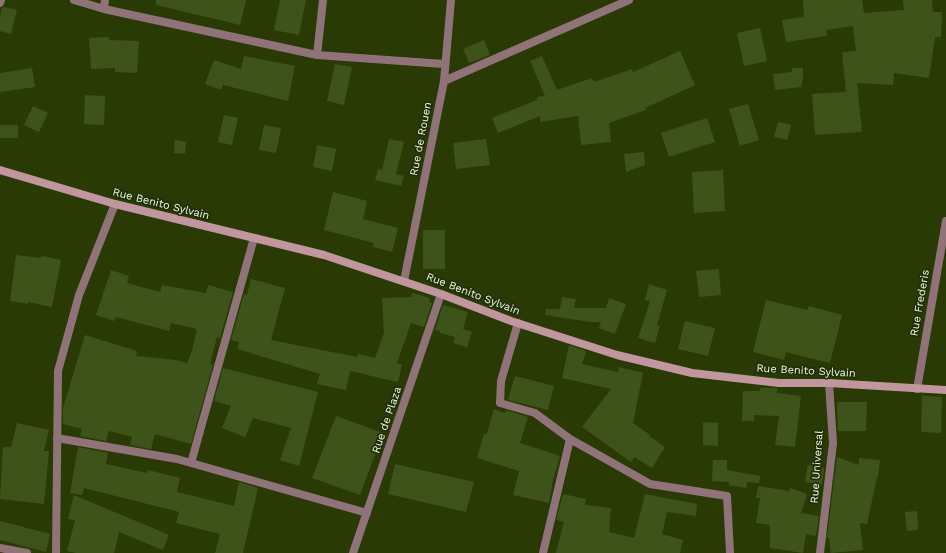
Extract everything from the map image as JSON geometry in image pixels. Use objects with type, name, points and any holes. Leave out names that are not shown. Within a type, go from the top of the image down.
[{"type":"main road","name":"Rue Benito Sylvain","points":[[0,170],[116,204],[324,255],[404,281],[518,323],[617,355],[692,373],[779,383],[829,382],[946,390]]},
{"type":"street","points":[[74,0],[104,9],[317,55],[444,64]]},
{"type":"street","points":[[104,9],[105,0]]},
{"type":"street","points":[[317,55],[323,0]]},
{"type":"street","name":"Rue de Rouen","points":[[404,281],[444,81],[444,64],[452,0]]},
{"type":"street","points":[[444,81],[629,0]]},
{"type":"street","points":[[56,553],[58,371],[79,295],[116,204]]},
{"type":"street","name":"Rue Frederis","points":[[917,389],[944,246],[946,221]]},
{"type":"street","points":[[191,463],[254,238]]},
{"type":"street","name":"Rue de Plaza","points":[[353,553],[441,294]]},
{"type":"street","points":[[518,323],[501,381],[500,403],[535,413],[570,439],[650,484],[727,496],[730,553]]},
{"type":"street","name":"Rue Universal","points":[[820,553],[833,442],[829,382]]},
{"type":"street","points":[[57,438],[191,463],[367,513]]},
{"type":"street","points":[[543,553],[570,439]]},
{"type":"street","points":[[0,548],[27,553]]},
{"type":"building","points":[[156,0],[246,0],[240,25],[156,5]]},
{"type":"building","points":[[280,0],[306,0],[299,35],[274,30]]},
{"type":"building","points":[[803,0],[862,0],[864,13],[904,10],[903,0],[932,0],[933,12],[942,12],[941,37],[935,37],[929,78],[894,73],[893,85],[857,83],[862,132],[815,135],[812,94],[846,92],[842,52],[856,51],[853,26],[826,30],[827,36],[786,42],[782,20],[804,17]]},
{"type":"building","points":[[4,7],[17,10],[11,34],[0,31],[0,17],[2,8]]},
{"type":"building","points":[[760,28],[767,61],[744,66],[737,33]]},
{"type":"building","points":[[109,37],[109,40],[139,41],[137,73],[115,72],[115,68],[91,69],[89,38]]},
{"type":"building","points":[[484,40],[490,55],[469,63],[463,49]]},
{"type":"building","points":[[680,51],[695,85],[645,108],[646,110],[609,123],[611,142],[581,145],[578,116],[540,122],[540,116],[498,133],[492,118],[537,100],[537,97],[545,96],[530,61],[542,56],[557,90],[592,78],[594,82],[632,69],[633,72]]},
{"type":"building","points":[[244,56],[295,66],[288,101],[223,85],[221,90],[205,84],[214,60],[241,69]]},
{"type":"building","points":[[335,64],[352,67],[344,105],[327,101]]},
{"type":"building","points":[[32,68],[35,87],[0,92],[0,73]]},
{"type":"building","points":[[792,68],[803,68],[801,87],[775,90],[773,74],[792,72]]},
{"type":"building","points":[[85,95],[105,96],[104,125],[84,124]]},
{"type":"building","points":[[748,104],[759,140],[740,146],[729,109]]},
{"type":"building","points":[[33,106],[48,113],[39,132],[24,125]]},
{"type":"building","points":[[224,115],[238,118],[232,145],[218,142]]},
{"type":"building","points":[[707,118],[715,142],[669,157],[661,133]]},
{"type":"building","points":[[778,122],[791,125],[787,140],[774,137]]},
{"type":"building","points":[[0,125],[18,125],[18,138],[0,138]]},
{"type":"building","points":[[264,125],[281,128],[276,153],[259,150]]},
{"type":"building","points":[[389,139],[404,142],[396,174],[404,176],[401,186],[375,180],[378,169],[382,170]]},
{"type":"building","points":[[486,139],[490,165],[456,169],[453,143]]},
{"type":"building","points":[[175,140],[186,142],[185,154],[174,153]]},
{"type":"building","points":[[317,145],[336,149],[332,171],[313,167]]},
{"type":"building","points":[[644,152],[645,165],[626,172],[624,154]]},
{"type":"building","points":[[723,170],[725,211],[694,213],[692,172]]},
{"type":"building","points":[[333,192],[367,201],[363,219],[398,228],[392,252],[373,247],[374,243],[324,230]]},
{"type":"building","points":[[423,230],[445,230],[445,269],[423,269]]},
{"type":"building","points":[[16,255],[41,258],[41,256],[61,260],[52,307],[28,302],[28,304],[10,301]]},
{"type":"building","points":[[719,269],[721,295],[699,297],[696,271]]},
{"type":"building","points":[[111,270],[129,276],[127,283],[160,292],[162,285],[206,293],[208,285],[233,292],[220,338],[217,337],[210,364],[213,365],[191,444],[155,434],[151,449],[130,445],[132,437],[109,431],[106,441],[80,436],[82,429],[63,424],[63,408],[85,335],[137,351],[136,356],[176,360],[187,363],[192,351],[197,329],[171,323],[169,331],[116,317],[114,321],[96,315]]},
{"type":"building","points":[[251,279],[285,288],[271,340],[357,357],[358,354],[375,358],[384,333],[382,298],[411,297],[412,293],[430,298],[429,302],[432,303],[424,327],[411,323],[397,363],[402,364],[398,382],[350,371],[346,390],[317,384],[320,374],[237,349],[239,342],[231,340],[244,294],[247,295]]},
{"type":"building","points":[[649,284],[667,290],[657,325],[660,326],[655,343],[638,338],[650,301],[645,300]]},
{"type":"building","points":[[562,297],[576,299],[574,308],[606,308],[609,298],[626,304],[615,334],[599,328],[601,322],[590,322],[545,315],[546,309],[560,309]]},
{"type":"building","points":[[766,300],[807,310],[809,306],[842,315],[830,363],[786,352],[784,360],[753,352]]},
{"type":"building","points":[[443,305],[468,312],[463,329],[472,332],[467,347],[453,343],[455,337],[435,330]]},
{"type":"building","points":[[685,321],[715,328],[708,356],[678,349]]},
{"type":"building","points":[[569,345],[586,351],[582,364],[618,372],[619,367],[643,373],[633,423],[665,447],[652,468],[634,457],[631,462],[582,427],[611,389],[562,378]]},
{"type":"building","points":[[223,368],[318,392],[299,466],[280,460],[291,428],[253,418],[245,437],[222,428],[231,406],[214,401]]},
{"type":"building","points":[[515,376],[554,386],[548,410],[508,400]]},
{"type":"building","points":[[760,388],[777,388],[777,393],[801,396],[795,447],[775,445],[779,416],[754,415],[754,421],[742,421],[743,391],[760,391]]},
{"type":"building","points":[[922,396],[942,397],[941,433],[921,432]]},
{"type":"building","points":[[837,402],[867,402],[866,431],[838,431]]},
{"type":"building","points":[[494,409],[505,413],[506,410],[528,417],[520,443],[560,456],[553,480],[549,503],[513,495],[519,471],[477,458],[484,434],[487,434]]},
{"type":"building","points":[[336,416],[383,433],[360,495],[312,478]]},
{"type":"building","points":[[703,422],[718,423],[718,446],[703,445]]},
{"type":"building","points":[[17,423],[49,430],[44,451],[49,451],[44,504],[0,499],[3,447],[11,447]]},
{"type":"building","points":[[78,447],[108,453],[106,464],[147,473],[148,470],[180,478],[177,492],[234,506],[239,482],[258,488],[243,553],[215,553],[220,534],[176,523],[179,512],[84,488],[82,495],[70,493]]},
{"type":"building","points":[[837,457],[859,465],[859,458],[880,460],[878,477],[867,524],[860,523],[863,550],[831,553],[829,538],[827,538]]},
{"type":"building","points":[[713,460],[727,460],[727,470],[760,476],[759,483],[747,482],[746,488],[729,485],[729,482],[712,481]]},
{"type":"building","points":[[395,464],[474,482],[466,512],[388,494]]},
{"type":"building","points":[[808,465],[824,468],[822,485],[805,482]]},
{"type":"building","points":[[758,486],[789,491],[790,488],[807,494],[801,513],[819,516],[816,536],[806,534],[803,553],[770,548],[770,525],[756,523],[760,498],[756,498]]},
{"type":"building","points":[[563,494],[586,499],[585,505],[611,508],[609,532],[634,538],[645,494],[697,504],[696,516],[667,512],[662,534],[683,540],[680,553],[556,553],[564,522],[556,520]]},
{"type":"building","points":[[74,495],[169,535],[163,550],[119,532],[114,553],[76,553],[67,551],[75,520],[68,519]]},
{"type":"building","points":[[917,511],[918,530],[907,531],[905,512]]},
{"type":"building","points":[[0,521],[50,534],[46,552],[0,540]]}]
